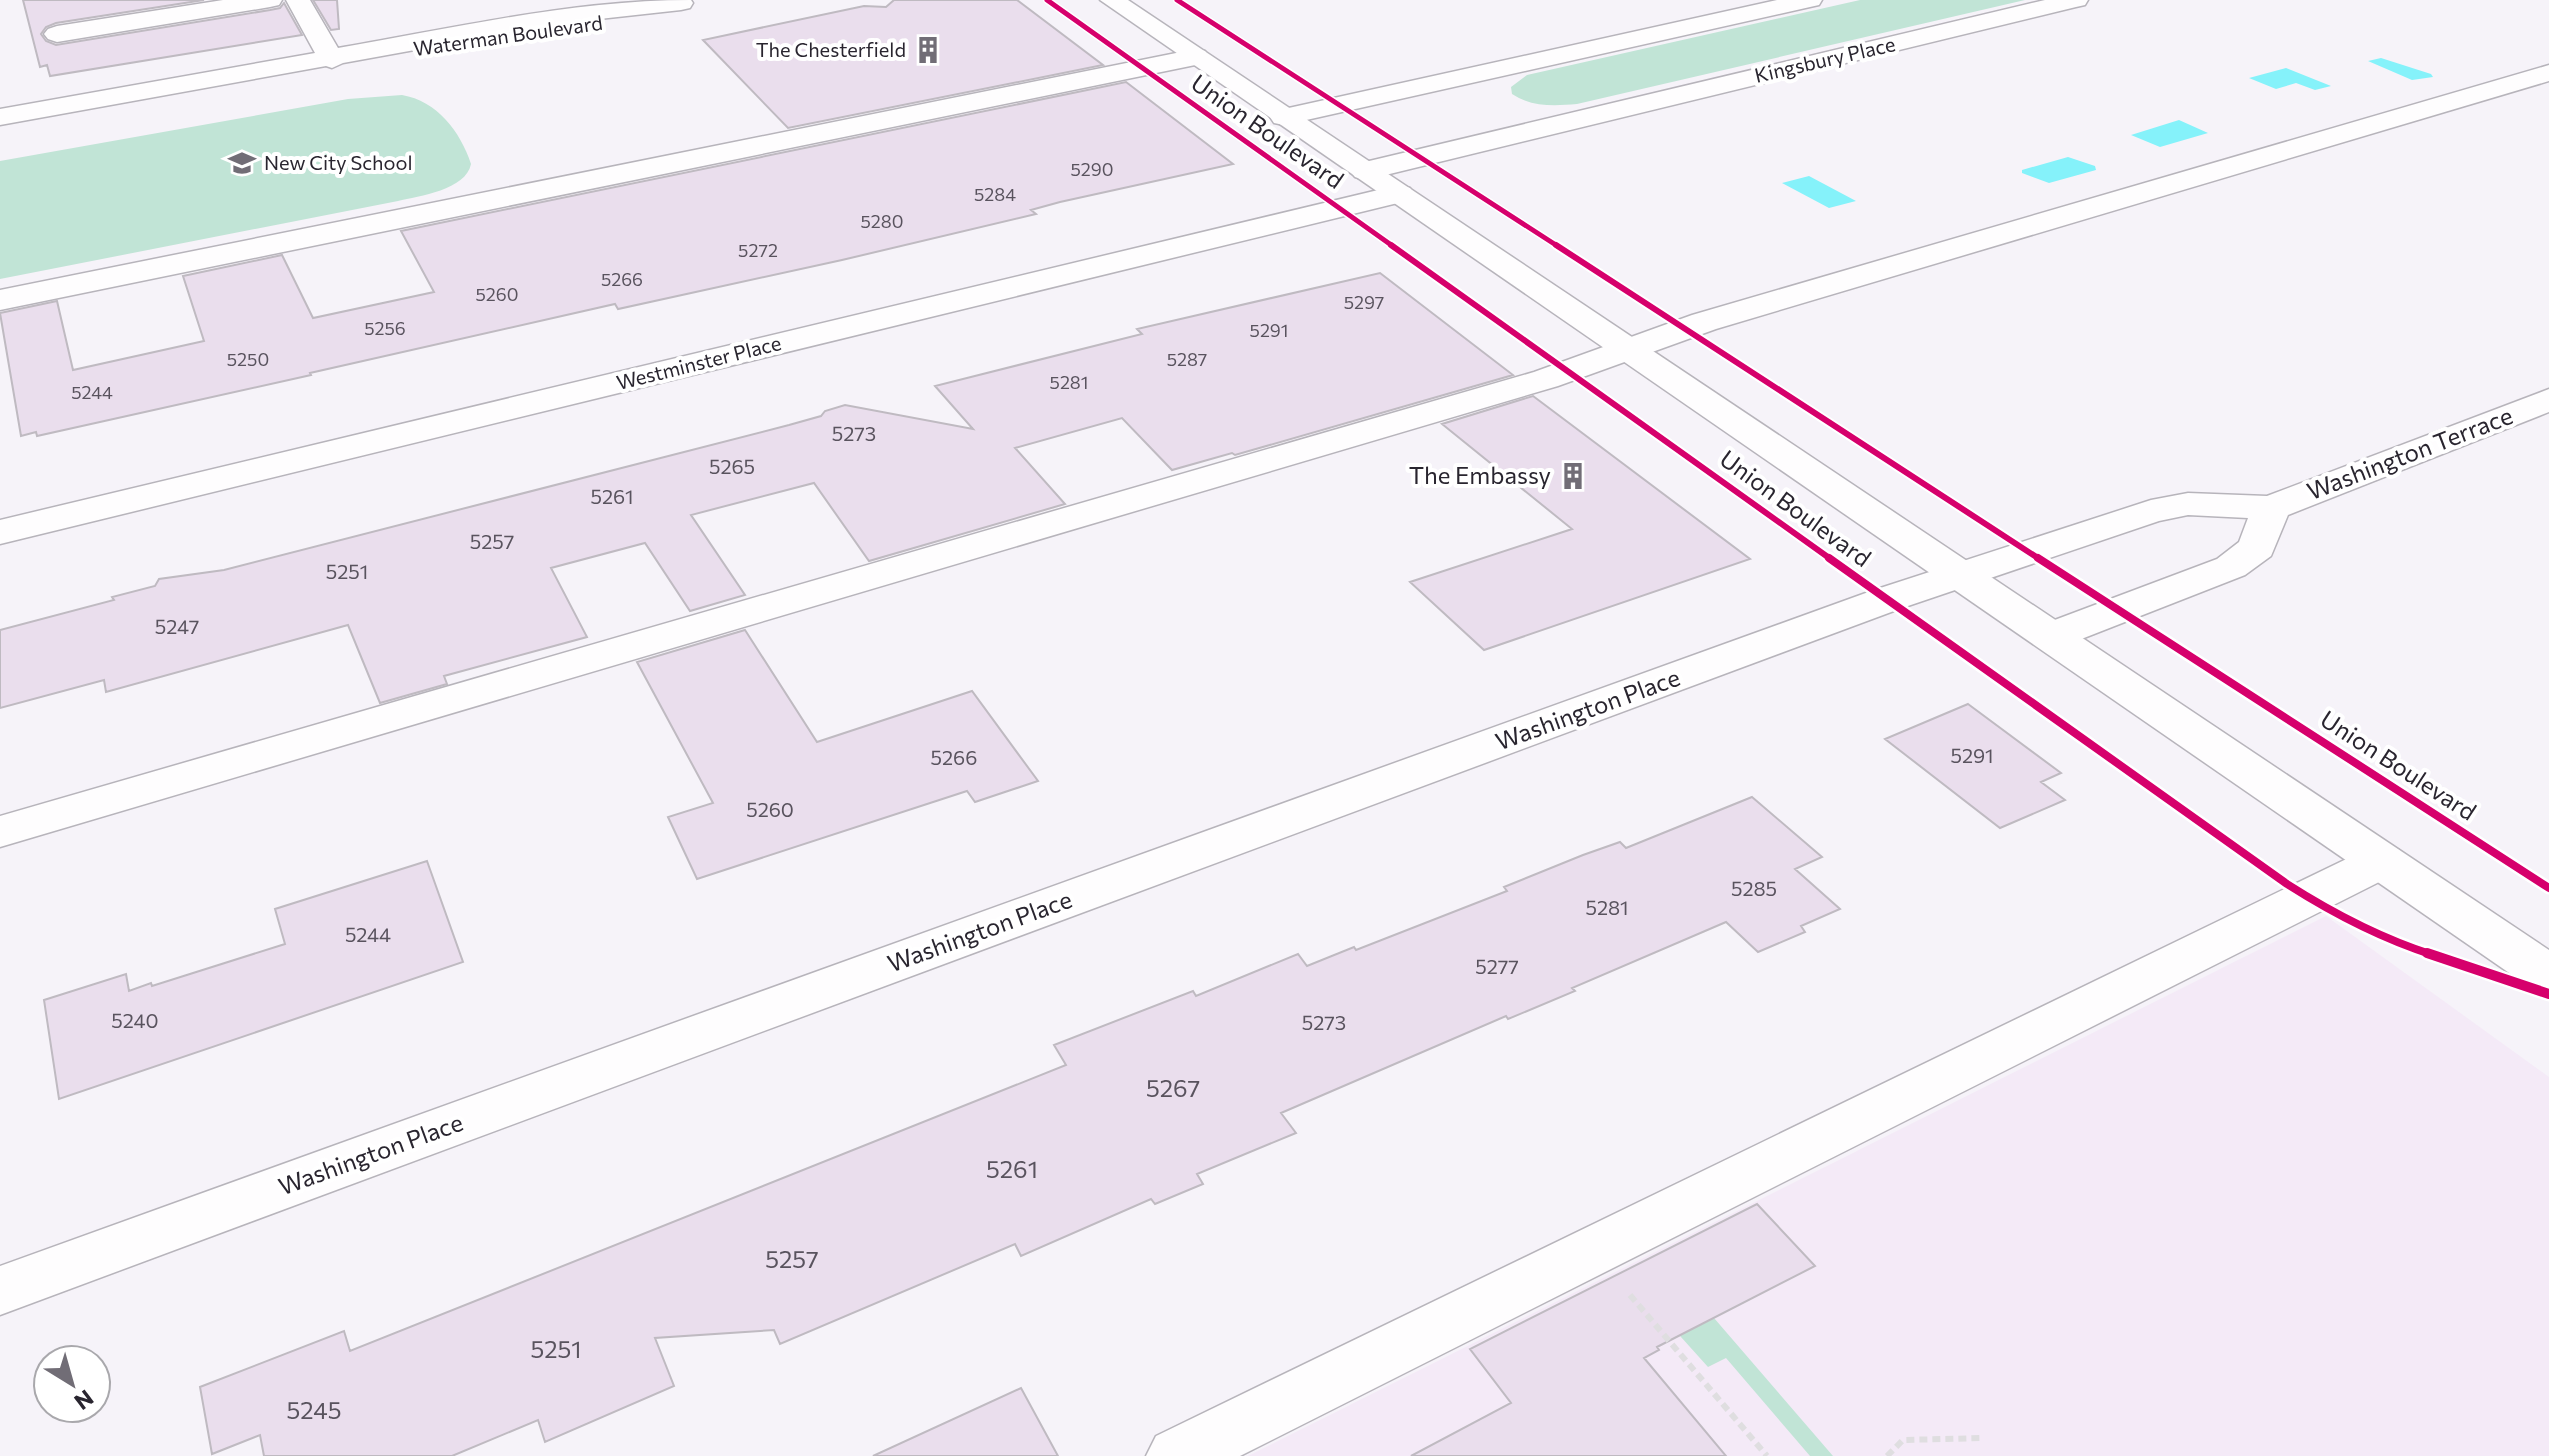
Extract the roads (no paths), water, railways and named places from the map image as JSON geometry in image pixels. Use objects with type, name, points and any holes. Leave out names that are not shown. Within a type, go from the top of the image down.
[{"type":"street","points":[[57,34],[270,0]]},
{"type":"street","points":[[298,0],[332,60]]},
{"type":"street","name":"Union Boulevard","points":[[1112,0],[2549,975]]},
{"type":"street","points":[[1284,117],[1810,0]]},
{"type":"street","name":"Kingsbury Place","points":[[1365,171],[2076,0]]},
{"type":"street","name":"Waterman Boulevard","points":[[0,117],[332,60],[596,24],[690,2]]},
{"type":"street","points":[[0,300],[1196,57]]},
{"type":"street","name":"Kingsbury Place","points":[[1483,73],[1474,84],[1476,96],[1494,107],[1532,118],[1575,120]]},
{"type":"street","points":[[0,832],[1531,384],[1704,322],[2549,73]]},
{"type":"street","name":"Westminster Place","points":[[0,532],[1399,194]]},
{"type":"street","name":"Washington Terrace","points":[[2271,508],[2549,400]]},
{"type":"street","name":"Washington Place","points":[[0,1291],[1960,575],[2151,511],[2188,504],[2271,508]]},
{"type":"street","points":[[2051,636],[2231,567],[2257,548],[2271,508]]},
{"type":"street","points":[[1178,1456],[2382,861]]},
{"type":"water","points":[[2381,58],[2433,77],[2412,80],[2368,61]]},
{"type":"water","points":[[2286,68],[2331,86],[2315,90],[2296,83],[2276,89],[2249,78]]},
{"type":"water","points":[[2179,120],[2208,133],[2160,147],[2131,135]]},
{"type":"water","points":[[2068,157],[2095,166],[2096,170],[2049,183],[2022,173],[2022,170]]},
{"type":"water","points":[[1809,176],[1856,201],[1829,208],[1782,183]]},
{"type":"place","name":"The Chesterfield","points":[[928,50]]},
{"type":"place","name":"New City School","points":[[242,163]]},
{"type":"place","name":"The Embassy","points":[[1573,476]]}]
